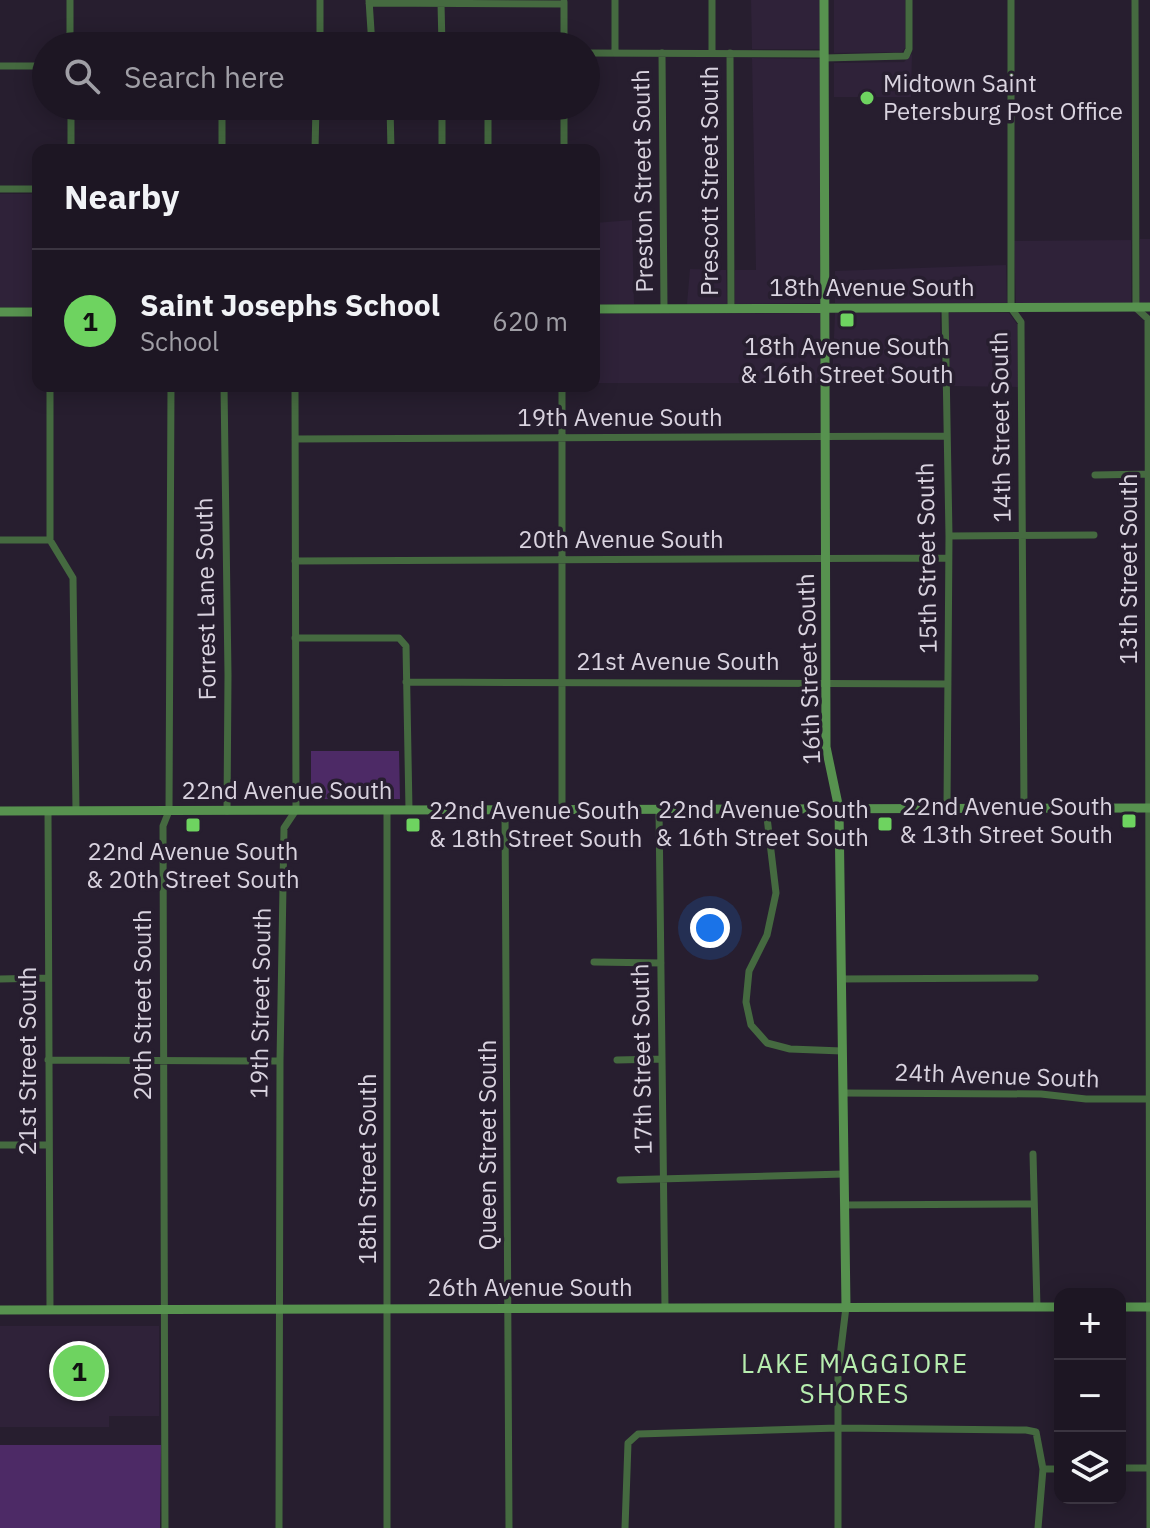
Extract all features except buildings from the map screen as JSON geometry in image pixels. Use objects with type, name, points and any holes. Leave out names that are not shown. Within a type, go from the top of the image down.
[{"type":"street","points":[[70,0],[70,32]]},
{"type":"street","points":[[320,0],[320,32]]},
{"type":"street","name":"Preston Street South","points":[[615,0],[615,53]]},
{"type":"street","name":"Prescott Street South","points":[[712,0],[712,53]]},
{"type":"street","name":"16th Street South","points":[[824,0],[826,747],[839,809],[846,1307],[838,1373],[838,1528]]},
{"type":"street","points":[[600,53],[904,57],[909,49],[909,0]]},
{"type":"street","name":"14th Street South","points":[[1011,0],[1011,308],[1021,322],[1024,808]]},
{"type":"street","name":"13th Street South","points":[[1135,0],[1136,308],[1148,319],[1150,474],[1150,1528]]},
{"type":"street","points":[[371,32],[369,1],[564,2],[564,32]]},
{"type":"street","points":[[441,3],[442,32]]},
{"type":"street","name":"Preston Street South","points":[[662,53],[664,309]]},
{"type":"street","name":"Prescott Street South","points":[[730,53],[731,308]]},
{"type":"street","points":[[0,66],[32,66]]},
{"type":"street","points":[[71,120],[71,144]]},
{"type":"street","points":[[222,120],[222,144]]},
{"type":"street","points":[[315,144],[316,120]]},
{"type":"street","points":[[390,120],[391,144]]},
{"type":"street","points":[[442,120],[442,144]]},
{"type":"street","points":[[488,120],[488,144]]},
{"type":"street","points":[[564,120],[564,144]]},
{"type":"street","points":[[0,189],[32,189]]},
{"type":"street","name":"18th Avenue South","points":[[600,309],[1150,307]]},
{"type":"street","name":"15th Street South","points":[[945,308],[949,536],[947,808]]},
{"type":"street","points":[[0,312],[32,312]]},
{"type":"street","points":[[50,392],[50,540],[73,578],[76,811]]},
{"type":"street","name":"20th Street South","points":[[165,1528],[163,826],[169,811],[171,392]]},
{"type":"street","name":"Forrest Lane South","points":[[224,392],[227,811]]},
{"type":"street","name":"19th Street South","points":[[279,1528],[284,828],[296,810],[295,392]]},
{"type":"street","points":[[562,392],[562,810]]},
{"type":"street","name":"19th Avenue South","points":[[295,439],[946,436]]},
{"type":"street","points":[[1095,475],[1150,474]]},
{"type":"street","points":[[949,536],[1094,535]]},
{"type":"street","points":[[0,540],[50,540]]},
{"type":"street","name":"20th Avenue South","points":[[295,561],[947,558]]},
{"type":"street","points":[[295,638],[399,638],[406,646],[409,810]]},
{"type":"street","name":"21st Avenue South","points":[[406,682],[948,684]]},
{"type":"street","name":"22nd Avenue South","points":[[0,811],[1149,808]]},
{"type":"street","name":"17th Street South","points":[[659,809],[665,1308]]},
{"type":"street","points":[[766,809],[776,893],[767,935],[749,971],[746,1002],[751,1025],[767,1043],[790,1049],[842,1051]]},
{"type":"street","name":"18th Street South","points":[[387,810],[387,1528]]},
{"type":"street","name":"Queen Street South","points":[[505,810],[509,1528]]},
{"type":"street","name":"21st Street South","points":[[48,811],[50,1310]]},
{"type":"street","points":[[594,962],[661,963]]},
{"type":"street","points":[[0,979],[48,978]]},
{"type":"street","points":[[841,979],[1035,978]]},
{"type":"street","points":[[617,1060],[662,1059]]},
{"type":"street","points":[[48,1060],[280,1061]]},
{"type":"street","name":"24th Avenue South","points":[[843,1093],[1041,1094],[1086,1099],[1149,1099]]},
{"type":"street","points":[[1,1145],[48,1145]]},
{"type":"street","points":[[1033,1154],[1037,1307]]},
{"type":"street","points":[[620,1180],[844,1174]]},
{"type":"street","points":[[845,1205],[1033,1204]]},
{"type":"street","name":"26th Avenue South","points":[[0,1310],[1054,1307]]},
{"type":"street","points":[[1126,1307],[1149,1307]]},
{"type":"street","points":[[625,1528],[628,1443],[638,1434],[838,1428],[1036,1432],[1043,1469],[1038,1528]]},
{"type":"street","points":[[1126,1468],[1150,1468]]},
{"type":"street","points":[[1043,1469],[1054,1469]]},
{"type":"shaded area","points":[[751,0],[825,0],[825,49],[752,49]]},
{"type":"shaded area","points":[[834,0],[905,0],[905,48],[902,52],[834,53]]},
{"type":"shaded area","points":[[912,54],[911,97],[834,97],[834,63],[904,62]]},
{"type":"shaded area","points":[[752,58],[825,59],[820,271],[827,303],[735,304],[735,270],[756,270]]},
{"type":"shaded area","points":[[0,194],[32,194],[32,307],[0,307]]},
{"type":"shaded area","points":[[632,220],[634,304],[600,304],[600,223]]},
{"type":"shaded area","points":[[1140,239],[1150,239],[1150,302],[1140,303]]},
{"type":"shaded area","points":[[1131,240],[1131,303],[1016,303],[1014,241]]},
{"type":"shaded area","points":[[1006,265],[1007,303],[835,303],[835,271]]},
{"type":"shaded area","points":[[690,269],[726,270],[727,304],[687,304]]},
{"type":"shaded area","points":[[827,313],[824,383],[600,383],[600,314]]},
{"type":"shaded area","points":[[835,313],[940,313],[941,385],[832,383]]},
{"type":"shaded area","points":[[949,313],[1009,313],[1017,324],[1018,387],[949,386]]},
{"type":"shaded area","points":[[311,751],[399,751],[400,799],[311,799]]},
{"type":"shaded area","points":[[0,1326],[159,1326],[159,1416],[109,1416],[109,1427],[0,1427]]},
{"type":"shaded area","points":[[0,1445],[161,1445],[160,1528],[0,1528]]},
{"type":"place","name":"Midtown Saint Petersburg Post Office","points":[[867,98]]},
{"type":"place","name":"18th Avenue South & 16th Street South","points":[[847,320]]},
{"type":"place","name":"22nd Avenue South & 13th Street South","points":[[1129,821]]},
{"type":"place","name":"22nd Avenue South & 16th Street South","points":[[885,824]]},
{"type":"place","name":"22nd Avenue South & 20th Street South","points":[[193,825]]},
{"type":"place","name":"22nd Avenue South & 18th Street South","points":[[413,825]]},
{"type":"place","name":"Saint Josephs School","points":[[79,1371]]},
{"type":"district","name":"LAKE MAGGIORE SHORES","points":[[855,1379]]}]
